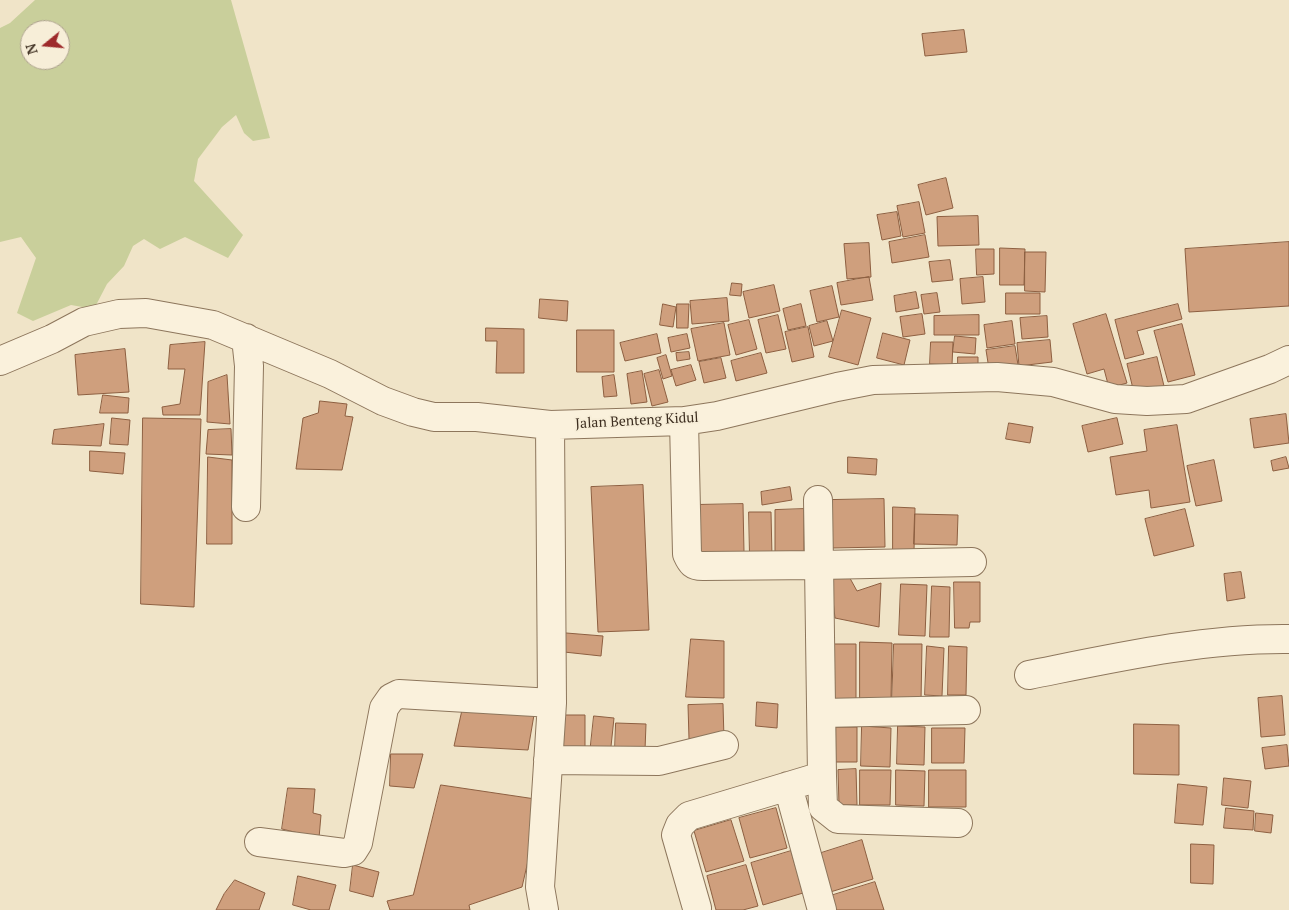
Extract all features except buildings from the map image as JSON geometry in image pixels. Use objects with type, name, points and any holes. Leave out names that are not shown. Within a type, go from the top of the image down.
[{"type":"street","name":"Jalan Benteng Kidul","points":[[0,361],[52,339],[84,322],[119,314],[146,314],[181,318],[214,325],[330,374],[383,401],[413,412],[434,417],[477,417],[550,425],[684,421],[717,416],[873,380],[998,377],[1053,382],[1115,399],[1147,401],[1186,399],[1270,369],[1289,360]]},
{"type":"street","points":[[246,338],[249,366],[246,507]]},
{"type":"street","points":[[684,421],[687,554],[690,562],[703,566],[972,562]]},
{"type":"street","points":[[544,910],[540,887],[552,703],[550,425]]},
{"type":"street","points":[[818,500],[823,807],[828,814],[838,820],[958,823]]},
{"type":"street","points":[[1029,675],[1144,654],[1252,639],[1289,639]]},
{"type":"street","points":[[259,842],[344,853],[353,851],[358,843],[384,708],[391,698],[400,694],[552,703]]},
{"type":"street","points":[[822,713],[966,710]]},
{"type":"street","points":[[548,760],[658,761],[724,745]]},
{"type":"street","points":[[698,908],[676,835],[680,825],[689,816],[822,776]]},
{"type":"street","points":[[788,786],[822,910]]},
{"type":"green space","points":[[35,0],[231,0],[270,138],[253,141],[244,133],[236,115],[222,127],[198,159],[194,181],[243,235],[228,258],[185,237],[160,249],[144,239],[133,246],[124,266],[107,284],[94,309],[71,305],[33,321],[17,313],[36,258],[21,237],[0,242],[0,28],[10,23]]}]
